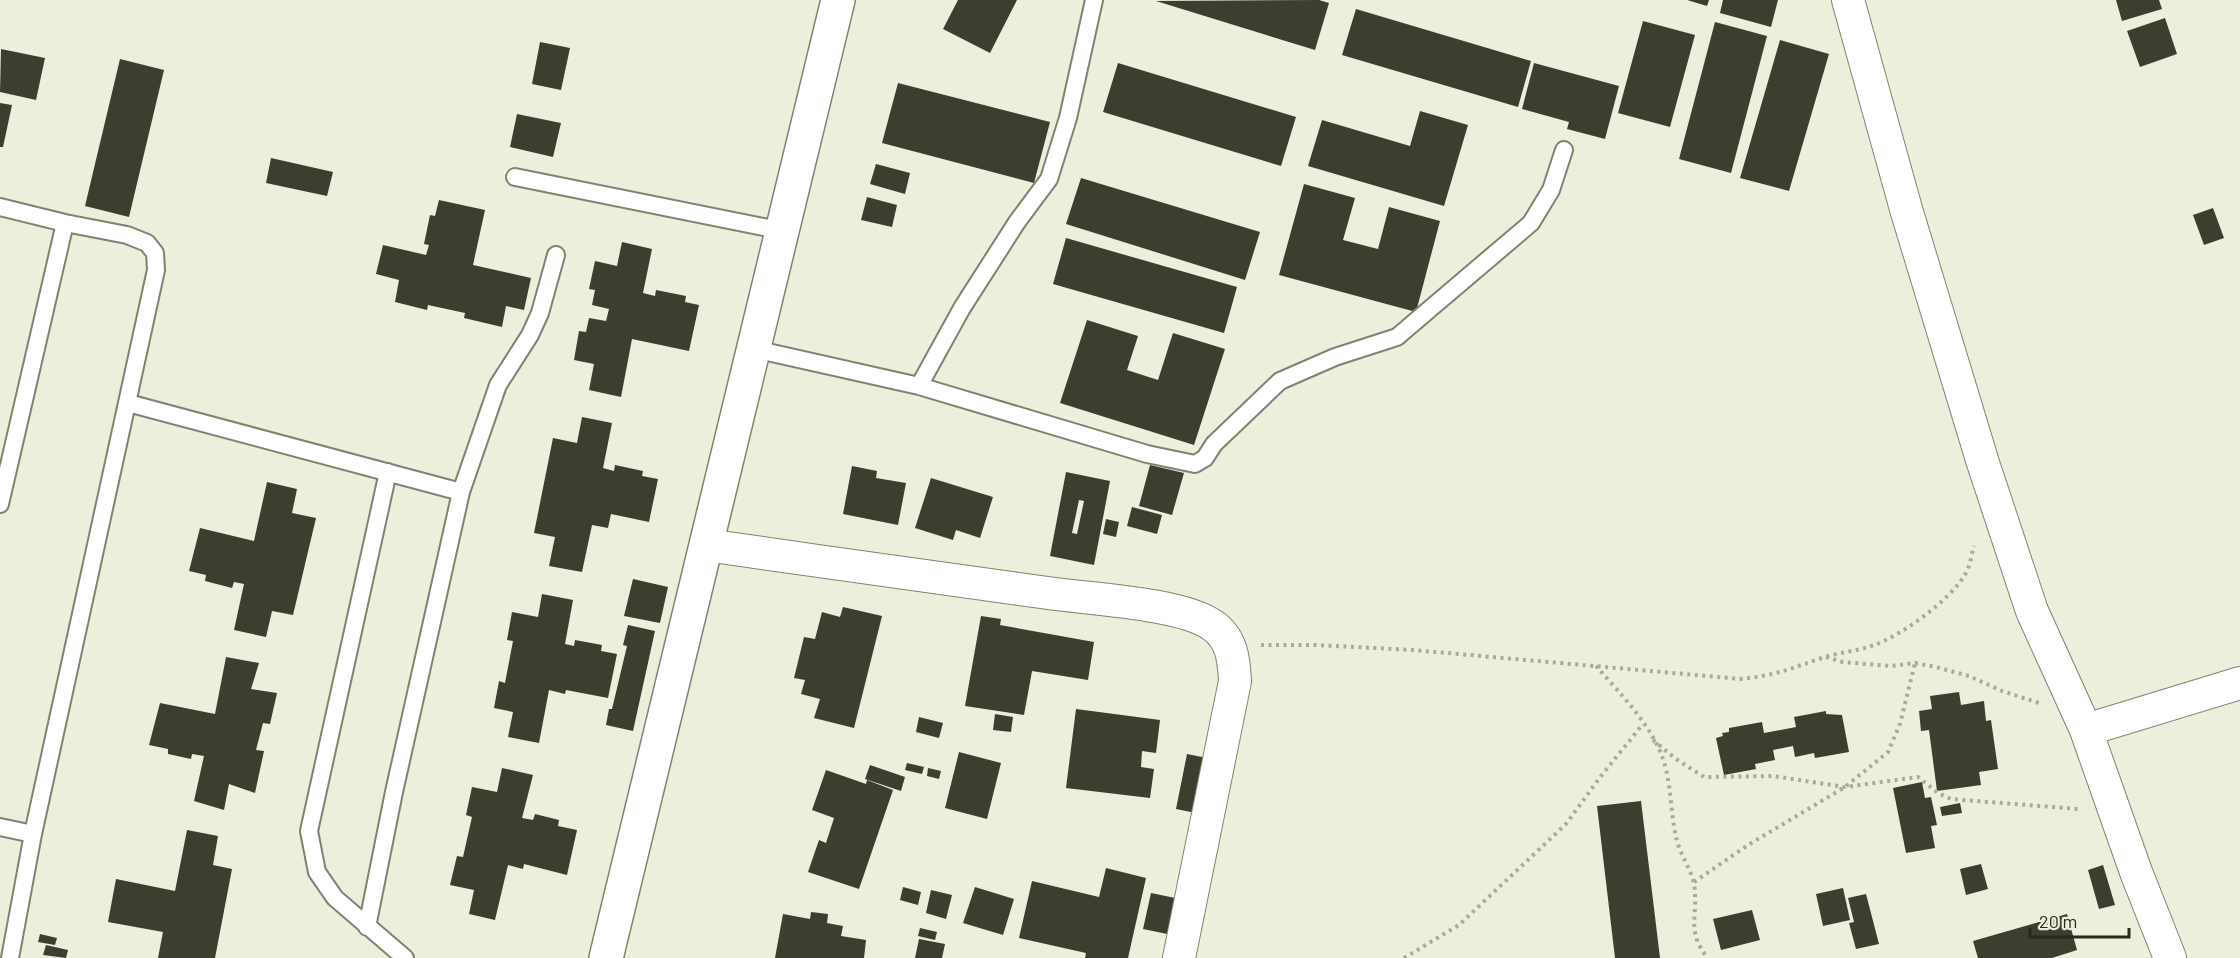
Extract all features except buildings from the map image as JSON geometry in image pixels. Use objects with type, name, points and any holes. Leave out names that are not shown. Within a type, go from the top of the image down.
[{"type":"street","points":[[606,958],[838,0]]},
{"type":"street","points":[[1848,0],[1906,209],[1983,463],[2032,611],[2081,720],[2170,958]]},
{"type":"street","points":[[706,545],[1140,605],[1184,613],[1214,626],[1230,646],[1234,659],[1235,681],[1179,958]]},
{"type":"street","points":[[2081,720],[2240,683]]},
{"type":"lane","points":[[919,386],[962,308],[1017,222],[1049,179],[1068,117],[1094,0]]},
{"type":"lane","points":[[754,349],[919,386],[1147,454],[1195,464],[1205,458],[1214,444],[1280,381],[1335,357],[1397,337],[1531,223],[1551,190],[1563,150]]},
{"type":"lane","points":[[515,177],[783,231]]},
{"type":"lane","points":[[0,207],[127,236],[147,243],[155,253],[156,270],[33,834],[10,958]]},
{"type":"lane","points":[[0,504],[65,223]]},
{"type":"lane","points":[[367,927],[394,792],[461,492],[498,385],[530,335],[540,313],[556,255]]},
{"type":"lane","points":[[128,403],[461,492]]},
{"type":"lane","points":[[388,472],[309,831],[317,872],[335,898],[405,958]]},
{"type":"lane","points":[[0,827],[33,834]]},
{"type":"path","points":[[1230,646],[1316,645],[1391,648],[1741,679],[1789,671],[1826,657],[1876,645],[1922,617],[1949,597],[1966,575],[1975,545]]},
{"type":"path","points":[[1826,657],[1843,662],[1891,666],[1915,663],[1969,676],[2081,720]]},
{"type":"path","points":[[1694,882],[1748,845],[1845,787],[1888,752],[1899,724],[1915,663]]},
{"type":"path","points":[[1596,666],[1643,724],[1663,759],[1678,843],[1694,882],[1695,937],[1699,948],[1708,958]]},
{"type":"path","points":[[1404,958],[1459,925],[1566,824],[1643,724]]},
{"type":"path","points":[[1653,740],[1676,759],[1704,777],[1773,776],[1845,787],[1918,777],[1938,793],[1951,799],[2114,812]]}]
